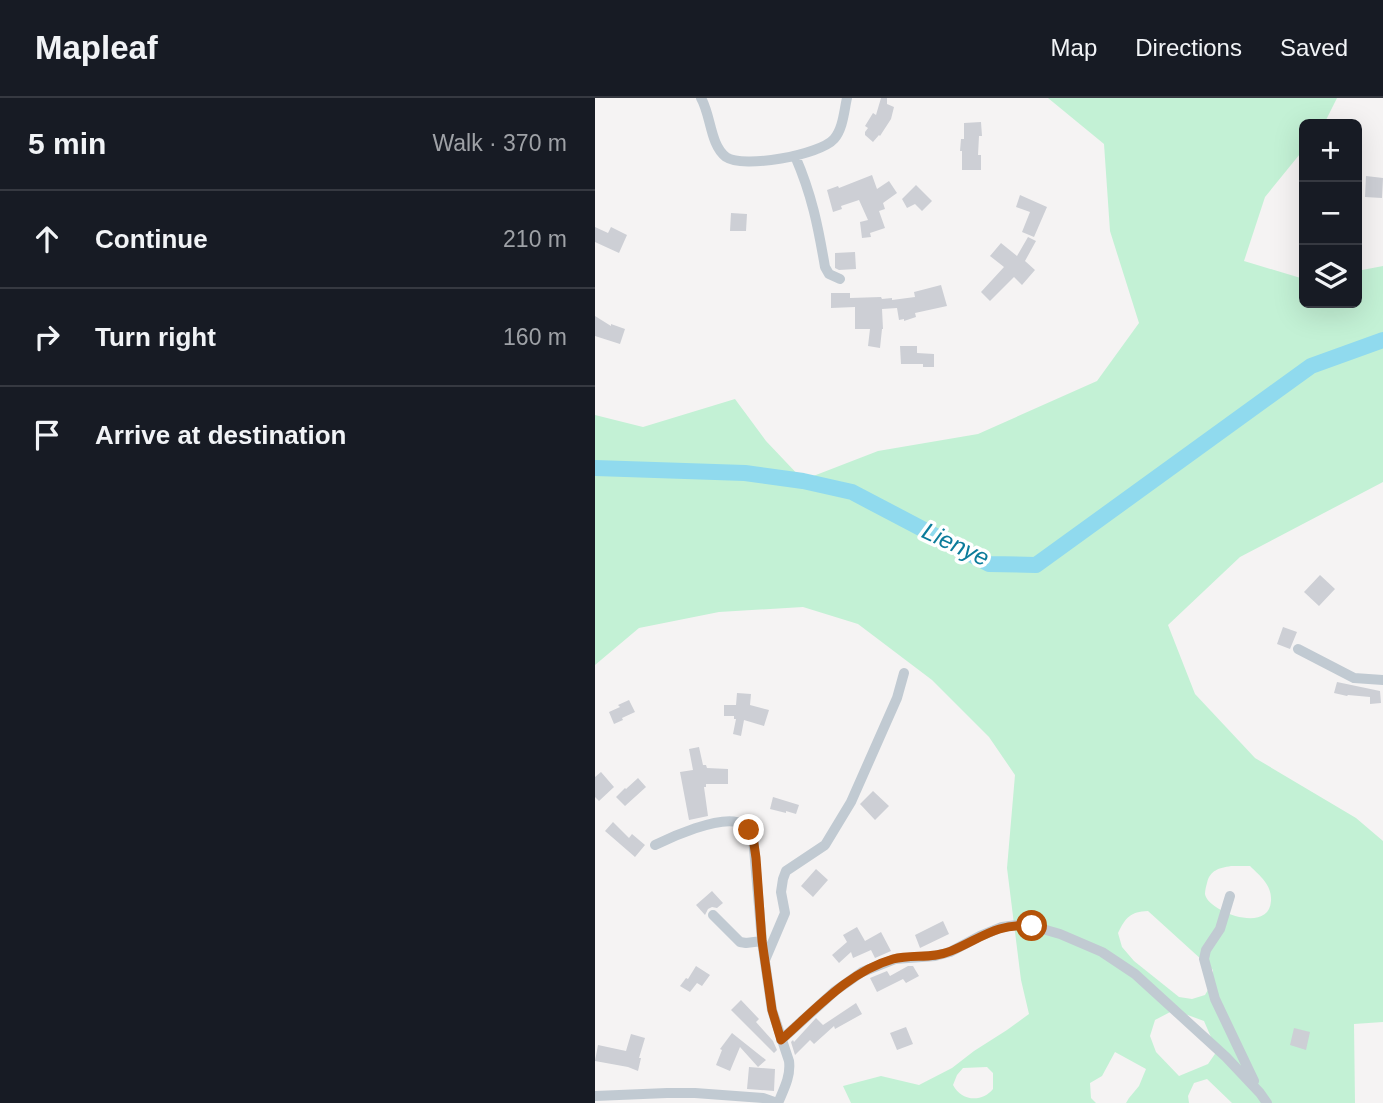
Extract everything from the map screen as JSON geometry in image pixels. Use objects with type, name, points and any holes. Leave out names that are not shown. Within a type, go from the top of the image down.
[{"type":"street","points":[[701,98],[717,146],[726,156],[738,162],[795,156],[827,145],[841,125],[847,98]]},
{"type":"street","points":[[795,156],[814,207],[825,267],[829,274],[840,279]]},
{"type":"street","points":[[1299,649],[1354,678],[1383,680]]},
{"type":"street","points":[[765,960],[785,913],[781,892],[786,871],[825,845],[851,802],[897,698],[904,673]]},
{"type":"street","points":[[595,1096],[695,1093],[763,1098],[778,1103],[790,1070],[772,1010],[762,941],[756,858],[753,837],[749,830],[736,822],[728,822],[691,830],[655,845]]},
{"type":"street","points":[[1230,896],[1220,929],[1206,950],[1204,959],[1215,999],[1263,1098]]},
{"type":"street","points":[[713,915],[740,942],[762,941]]},
{"type":"street","points":[[781,1040],[835,991],[862,972],[894,959],[935,956],[950,952],[1002,927],[1032,926],[1060,934],[1102,952],[1135,974],[1217,1048],[1263,1098]]},
{"type":"green space","points":[[1048,98],[1337,98],[1326,119],[1299,119],[1299,155],[1265,197],[1244,261],[1299,278],[1299,308],[1362,308],[1362,270],[1383,266],[1383,482],[1240,557],[1168,625],[1195,694],[1255,758],[1356,818],[1383,841],[1383,1022],[1354,1024],[1355,1103],[1232,1103],[1207,1079],[1194,1083],[1188,1096],[1189,1103],[1126,1103],[1139,1086],[1146,1069],[1115,1052],[1102,1076],[1090,1083],[1091,1098],[1096,1103],[851,1103],[843,1086],[881,1076],[919,1085],[952,1068],[1029,1014],[1021,980],[1007,868],[1015,775],[989,737],[932,680],[858,624],[803,607],[719,612],[639,628],[595,665],[595,415],[643,427],[735,399],[766,441],[803,480],[878,451],[978,434],[1097,381],[1139,323],[1110,231],[1104,144]],"holes":[[[1231,866],[1250,866],[1268,886],[1271,901],[1268,911],[1260,917],[1238,917],[1226,913],[1208,901],[1205,894],[1210,875],[1216,870]],[[1148,911],[1213,970],[1212,983],[1205,995],[1192,999],[1179,997],[1134,961],[1122,947],[1118,933],[1126,919],[1133,914]],[[1174,1010],[1204,1021],[1217,1051],[1208,1064],[1179,1076],[1156,1052],[1150,1036],[1155,1020]],[[987,1067],[993,1073],[993,1089],[983,1097],[966,1097],[953,1085],[963,1068]]]},
{"type":"building","points":[[881,98],[887,98],[887,104],[894,107],[891,119],[873,142],[865,135],[868,128],[865,126],[873,113],[876,115]]},
{"type":"building","points":[[981,122],[982,136],[979,136],[978,155],[981,155],[981,170],[962,170],[960,151],[961,139],[964,139],[964,123]]},
{"type":"building","points":[[872,175],[877,189],[889,181],[897,193],[883,203],[885,209],[879,211],[885,228],[870,233],[871,237],[862,238],[860,222],[868,220],[859,200],[833,212],[827,190]]},
{"type":"building","points":[[1366,176],[1383,178],[1382,198],[1365,197]]},
{"type":"building","points":[[916,185],[932,201],[922,211],[915,204],[907,208],[902,199]]},
{"type":"building","points":[[1020,195],[1047,207],[1034,237],[1022,232],[1030,212],[1016,207]]},
{"type":"building","points":[[731,213],[747,214],[746,231],[730,231]]},
{"type":"building","points":[[595,227],[608,233],[611,227],[627,235],[619,253],[595,242]]},
{"type":"building","points":[[1028,237],[1036,241],[1025,261],[1035,270],[1022,285],[1014,277],[990,301],[981,292],[1004,267],[990,256],[1001,243],[1017,256]]},
{"type":"building","points":[[855,252],[856,269],[835,268],[835,253]]},
{"type":"building","points":[[941,285],[947,306],[915,313],[916,317],[904,321],[899,320],[897,308],[882,309],[880,348],[868,346],[870,329],[855,329],[855,307],[831,308],[831,293],[850,293],[850,298],[881,297],[892,300],[915,297],[914,292]]},
{"type":"building","points":[[595,316],[611,326],[625,329],[620,344],[595,336]]},
{"type":"building","points":[[900,346],[917,346],[917,353],[934,354],[934,367],[901,364]]},
{"type":"building","points":[[1320,575],[1335,589],[1319,606],[1304,592]]},
{"type":"building","points":[[1283,627],[1297,632],[1290,649],[1277,644]]},
{"type":"building","points":[[1337,682],[1380,691],[1381,703],[1370,704],[1370,697],[1334,693]]},
{"type":"building","points":[[737,693],[751,694],[750,705],[769,710],[764,726],[744,720],[741,736],[733,734],[736,719],[734,716],[724,716],[724,705],[736,705]]},
{"type":"building","points":[[629,700],[635,712],[614,724],[609,712]]},
{"type":"building","points":[[699,747],[703,765],[707,768],[728,769],[728,784],[706,784],[704,787],[708,816],[689,820],[680,772],[693,770],[689,749]]},
{"type":"building","points":[[601,772],[614,787],[599,801],[595,797],[595,777]]},
{"type":"building","points":[[638,778],[646,787],[625,806],[616,797]]},
{"type":"building","points":[[873,791],[889,806],[875,820],[860,804]]},
{"type":"building","points":[[773,797],[799,805],[796,814],[770,809]]},
{"type":"building","points":[[613,822],[629,838],[632,834],[645,845],[635,857],[605,831]]},
{"type":"building","points":[[816,869],[828,880],[813,897],[801,886]]},
{"type":"building","points":[[712,891],[723,903],[717,908],[708,909],[705,915],[696,905]]},
{"type":"building","points":[[943,921],[949,934],[920,948],[915,935]]},
{"type":"building","points":[[857,927],[865,941],[881,932],[891,951],[875,958],[871,950],[853,958],[851,952],[839,963],[832,955],[847,942],[843,935]]},
{"type":"building","points":[[696,966],[710,975],[702,986],[697,983],[690,992],[680,986]]},
{"type":"building","points":[[913,966],[919,976],[906,983],[903,979],[877,992],[870,978],[887,971],[890,976]]},
{"type":"building","points":[[741,1000],[759,1019],[756,1022],[773,1041],[777,1050],[774,1053],[731,1010]]},
{"type":"building","points":[[856,1003],[862,1014],[835,1029],[834,1026],[814,1044],[810,1040],[795,1055],[791,1042],[816,1018],[823,1025]]},
{"type":"building","points":[[906,1027],[913,1044],[897,1050],[890,1033]]},
{"type":"building","points":[[1294,1028],[1310,1032],[1306,1050],[1290,1045]]},
{"type":"building","points":[[732,1033],[766,1060],[758,1067],[740,1047],[730,1071],[716,1065],[722,1050],[720,1049]]},
{"type":"building","points":[[631,1034],[645,1038],[638,1071],[595,1061],[598,1045],[626,1051]]},
{"type":"building","points":[[749,1067],[775,1069],[774,1091],[747,1089]]},
{"type":"waterway","name":"Lienye","points":[[595,468],[745,473],[803,481],[852,492],[989,564],[1036,565],[1311,366],[1383,340]]},
{"type":"route","points":[[749,830],[753,837],[756,858],[762,941],[772,1010],[781,1040],[835,991],[862,972],[894,959],[935,956],[950,952],[1002,927],[1032,926]]}]
